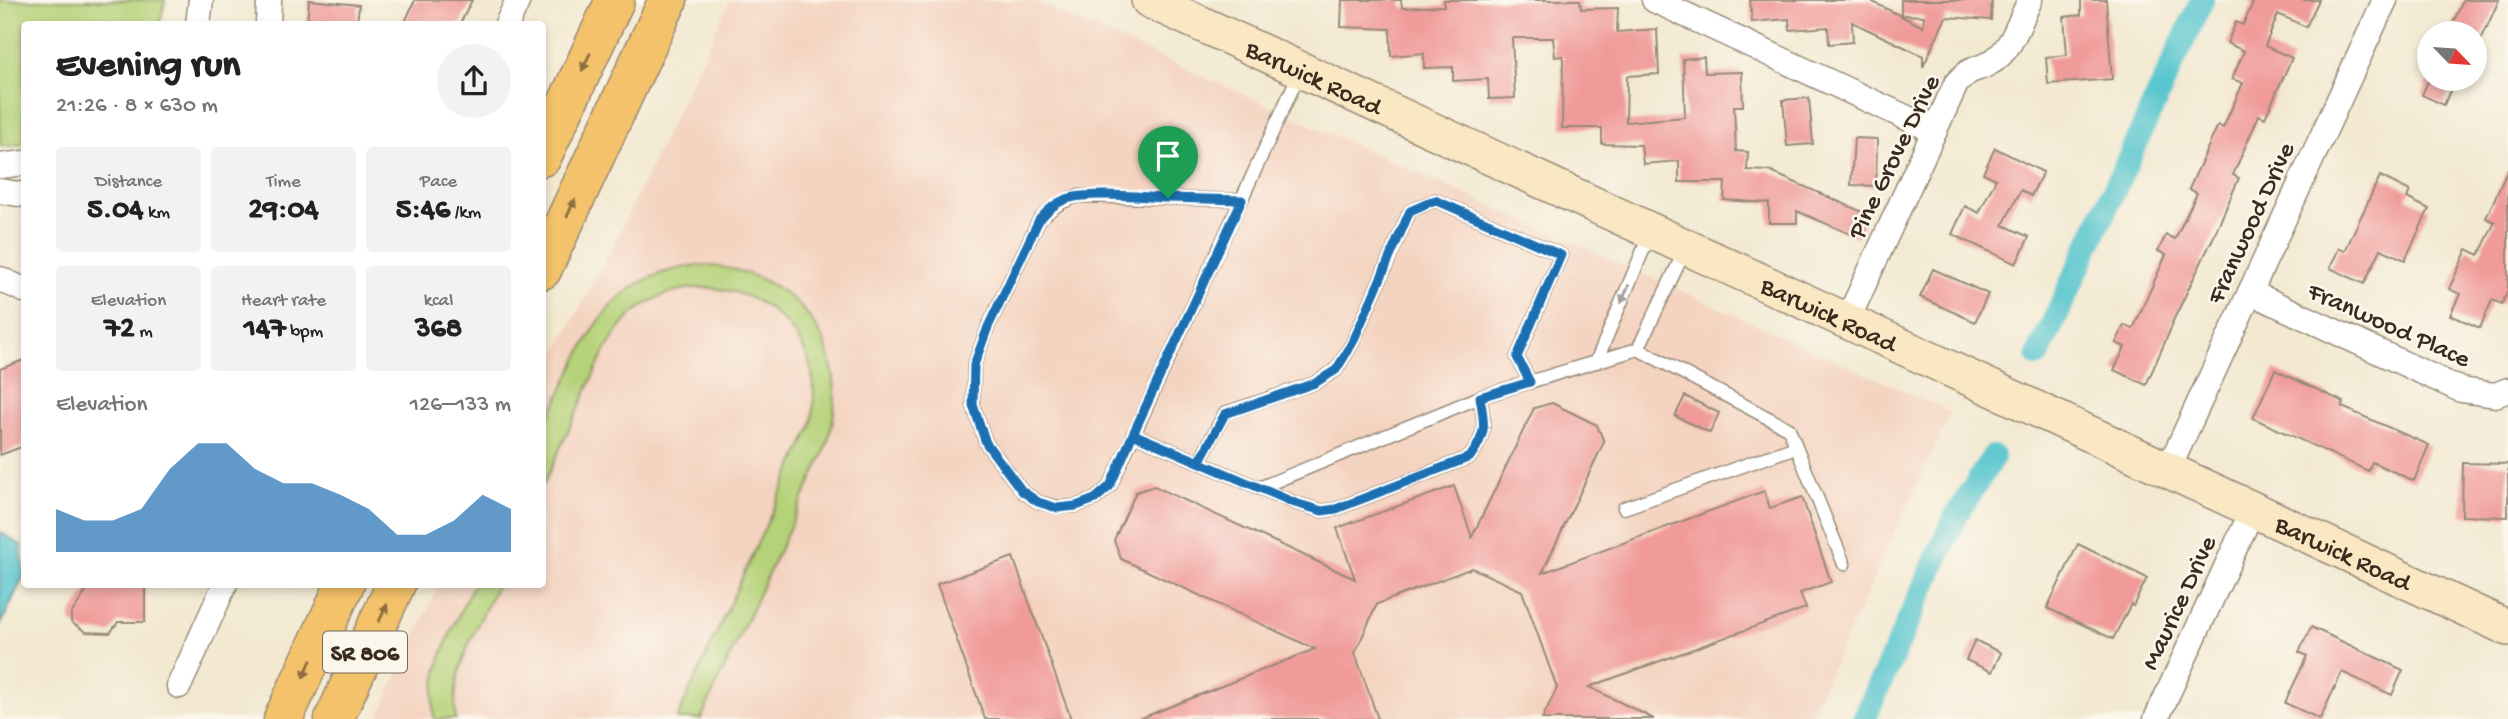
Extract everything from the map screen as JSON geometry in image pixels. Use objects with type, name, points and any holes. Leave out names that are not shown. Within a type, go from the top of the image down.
[{"type":"main road","points":[[546,148],[615,0]]},
{"type":"main road","points":[[546,261],[668,0]]},
{"type":"main road","name":"SR 806","points":[[284,719],[343,588]]},
{"type":"main road","name":"SR 806","points":[[334,719],[394,588]]},
{"type":"street","points":[[198,21],[201,0]]},
{"type":"street","points":[[268,21],[269,0]]},
{"type":"street","points":[[508,21],[518,0]]},
{"type":"street","name":"Barwick Road","points":[[1149,0],[2508,628]]},
{"type":"street","points":[[1654,0],[1935,131]]},
{"type":"street","name":"Pine Grove Drive","points":[[1847,321],[1956,84],[1969,70],[1989,64],[2007,49],[2030,0]]},
{"type":"street","name":"Franwood Drive","points":[[2168,470],[2385,0]]},
{"type":"street","points":[[0,166],[21,163]]},
{"type":"street","points":[[0,191],[21,194]]},
{"type":"street","points":[[0,279],[21,289]]},
{"type":"street","name":"Franwood Place","points":[[2250,292],[2461,390],[2495,395],[2508,390]]},
{"type":"street","name":"Maurice Drive","points":[[2156,719],[2253,509]]},
{"type":"street","points":[[179,686],[223,588]]},
{"type":"lane","points":[[1242,200],[1078,196],[1050,209],[1039,220],[988,327],[974,365],[973,405],[986,443],[1022,491],[1038,502],[1057,508],[1076,506],[1095,499],[1110,486],[1133,434],[1242,200],[1301,70]]},
{"type":"lane","points":[[1199,462],[1225,414],[1315,383],[1336,370],[1352,344],[1410,211],[1435,200],[1561,255],[1517,357],[1530,382]]},
{"type":"lane","points":[[1597,362],[1651,231]]},
{"type":"lane","points":[[1638,349],[1686,247]]},
{"type":"lane","points":[[1259,488],[1480,397],[1638,349],[1789,429],[1844,564]]},
{"type":"lane","points":[[1133,434],[1295,503],[1322,511],[1336,509],[1470,457],[1482,441],[1485,423],[1480,397]]},
{"type":"lane","points":[[1624,509],[1796,447]]},
{"type":"shaded area","points":[[730,0],[1032,0],[1951,412],[1808,719],[377,719],[438,588],[546,588],[546,370],[605,262]]},
{"type":"green space","points":[[0,0],[165,0],[161,21],[21,21],[21,144],[0,145]]},
{"type":"green space","points":[[699,265],[736,270],[767,282],[794,300],[814,324],[828,352],[834,383],[833,417],[824,453],[701,719],[677,719],[811,427],[814,393],[812,376],[808,359],[795,335],[778,316],[757,301],[733,292],[707,288],[682,290],[657,298],[635,312],[611,341],[546,479],[546,424],[591,334],[616,300],[650,278]]},
{"type":"green space","points":[[472,588],[496,588],[461,666],[455,701],[456,719],[434,719],[433,701],[438,666]]},
{"type":"water","points":[[0,532],[21,545],[21,581],[0,626]]},
{"type":"building","points":[[309,0],[359,5],[357,21],[307,21]]},
{"type":"building","points":[[415,0],[472,0],[462,21],[405,21]]},
{"type":"building","points":[[1342,0],[1401,0],[1402,8],[1444,6],[1444,0],[1580,0],[1581,9],[1618,8],[1617,32],[1657,29],[1659,74],[1627,76],[1626,122],[1685,117],[1683,59],[1704,57],[1705,73],[1742,72],[1743,106],[1734,106],[1736,151],[1748,152],[1747,170],[1769,171],[1867,214],[1857,237],[1797,211],[1797,223],[1769,223],[1769,203],[1724,200],[1725,182],[1679,182],[1679,161],[1643,164],[1641,145],[1602,144],[1602,128],[1562,128],[1563,56],[1555,57],[1553,38],[1512,38],[1515,98],[1489,99],[1488,79],[1453,81],[1453,67],[1424,68],[1424,53],[1391,56],[1390,29],[1341,27]]},
{"type":"building","points":[[1750,0],[1869,0],[1923,27],[1924,16],[1901,15],[1901,0],[1992,0],[1991,20],[1946,17],[1923,67],[1923,56],[1852,22],[1853,42],[1829,44],[1828,27],[1790,30],[1789,19],[1752,22]]},
{"type":"building","points":[[2081,0],[2106,0],[2112,79],[2048,84],[2046,57],[2067,55],[2064,17],[2081,15]]},
{"type":"building","points":[[2248,0],[2319,0],[2306,27],[2278,14],[2265,46],[2292,58],[2265,118],[2259,115],[2233,175],[2239,178],[2146,385],[2114,370],[2125,347],[2116,343],[2124,325],[2133,329],[2166,255],[2158,251],[2166,235],[2175,239],[2197,193],[2189,189],[2218,125],[2223,128],[2243,83],[2232,79],[2244,51],[2227,43],[2236,22],[2243,25],[2253,3]]},
{"type":"building","points":[[2463,0],[2499,0],[2487,27],[2487,21],[2454,21]]},
{"type":"building","points":[[2424,91],[2450,91],[2444,105],[2422,95]]},
{"type":"building","points":[[1809,98],[1813,144],[1787,146],[1783,100]]},
{"type":"building","points":[[1854,138],[1877,139],[1876,186],[1851,185]]},
{"type":"building","points":[[1995,148],[2043,172],[2031,196],[2021,190],[2003,225],[2029,237],[2016,264],[1952,234],[1965,206],[1979,213],[1996,179],[1983,173]]},
{"type":"building","points":[[2508,169],[2508,290],[2502,304],[2492,300],[2480,328],[2450,315],[2460,294],[2449,289],[2467,249],[2479,255],[2495,222],[2486,218]]},
{"type":"building","points":[[2380,176],[2410,191],[2407,198],[2429,209],[2405,260],[2381,249],[2364,284],[2330,268],[2339,248],[2345,251]]},
{"type":"building","points":[[1933,269],[1988,294],[1975,322],[1920,297]]},
{"type":"building","points":[[21,361],[21,447],[0,455],[0,369]]},
{"type":"building","points":[[2275,370],[2344,402],[2342,407],[2429,445],[2414,481],[2372,462],[2368,471],[2253,418]]},
{"type":"building","points":[[1685,396],[1719,413],[1710,433],[1675,416]]},
{"type":"building","points":[[1552,403],[1597,425],[1604,442],[1542,573],[1764,491],[1770,508],[1802,497],[1831,582],[1800,593],[1806,608],[1589,687],[1654,719],[1542,719],[1557,688],[1522,591],[1472,568],[1377,604],[1355,653],[1378,719],[1139,719],[1315,649],[1121,559],[1114,540],[1136,492],[1154,486],[1355,579],[1337,528],[1454,486],[1472,537],[1534,408]]},
{"type":"building","points":[[2463,463],[2508,464],[2508,517],[2462,516]]},
{"type":"building","points":[[2078,544],[2147,578],[2113,639],[2047,608]]},
{"type":"building","points":[[1013,557],[1071,719],[985,719],[937,584]]},
{"type":"building","points":[[88,588],[145,588],[145,622],[118,622],[110,633],[86,632],[71,622],[71,614]]},
{"type":"building","points":[[2311,627],[2403,670],[2392,695],[2342,672],[2320,719],[2285,703],[2307,656],[2299,652]]},
{"type":"building","points":[[1975,640],[2001,653],[1992,672],[1966,660]]},
{"type":"waterway","points":[[2038,355],[2202,0]]},
{"type":"waterway","points":[[1864,719],[1956,516],[1993,457]]},
{"type":"route","points":[[1168,198],[1078,196],[1050,209],[1039,220],[988,327],[974,365],[973,405],[986,443],[1022,491],[1038,502],[1057,508],[1076,506],[1095,499],[1110,486],[1133,434],[1295,503],[1322,511],[1336,509],[1470,457],[1482,441],[1485,423],[1480,397],[1530,382],[1517,357],[1561,255],[1435,200],[1410,211],[1352,344],[1336,370],[1315,383],[1225,414],[1199,462],[1133,434],[1242,200],[1168,198]]}]
